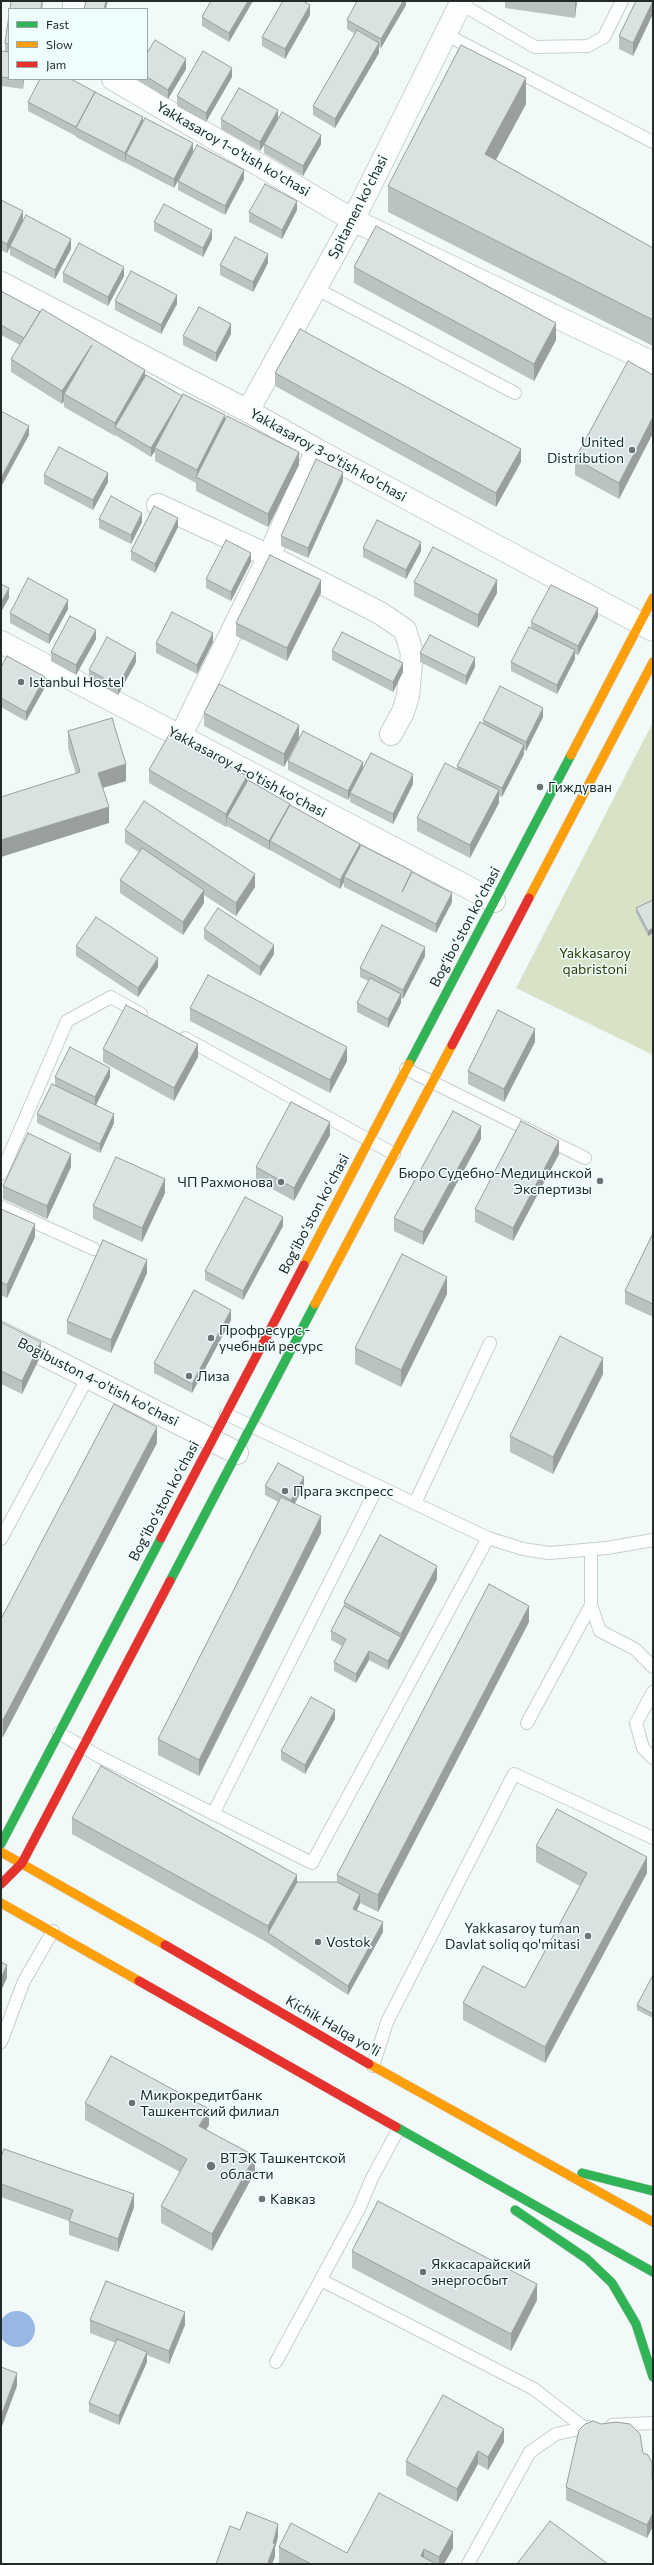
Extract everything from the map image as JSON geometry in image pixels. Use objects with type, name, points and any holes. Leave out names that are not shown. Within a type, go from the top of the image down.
[{"type":"main road","name":"Bogʻiboʻston koʻchasi","points":[[1,1844],[494,901],[647,626],[653,598]]},
{"type":"main road","points":[[1,1884],[22,1863],[653,662]]},
{"type":"main road","name":"Kichik Halqa yo'li","points":[[1,1852],[372,2066],[528,2154],[653,2222]]},
{"type":"main road","points":[[1,1903],[53,1931],[398,2130],[653,2272]]},
{"type":"main road","points":[[398,2130],[482,2187]]},
{"type":"main road","points":[[528,2154],[580,2173],[653,2192]]},
{"type":"main road","points":[[508,2204],[587,2259],[612,2283],[633,2317],[653,2377]]},
{"type":"street","name":"Spitamen ko'chasi","points":[[248,411],[353,220],[461,2]]},
{"type":"street","name":"Yakkasaroy 1-o'tish ko'chasi","points":[[115,80],[353,220],[653,364]]},
{"type":"street","name":"Yakkasaroy 3-o'tish ko'chasi","points":[[1,283],[248,411],[317,450],[647,626]]},
{"type":"street","points":[[180,736],[269,556],[317,450]]},
{"type":"street","points":[[158,505],[269,556],[380,612],[405,630],[412,653],[408,696],[403,712],[391,734]]},
{"type":"street","name":"Yakkasaroy 4-o'tish ko'chasi","points":[[1,642],[494,901]]},
{"type":"street","name":"Bogibuston 4-o'tish ko'chasi","points":[[1,1333],[237,1453]]},
{"type":"lane","points":[[461,2],[535,47],[588,46],[604,37],[620,3]]},
{"type":"lane","points":[[444,34],[653,142]]},
{"type":"lane","points":[[315,288],[515,393]]},
{"type":"lane","points":[[1,1174],[67,1021],[111,997],[152,1020]]},
{"type":"lane","points":[[173,1032],[394,1154]]},
{"type":"lane","points":[[406,1069],[585,1158]]},
{"type":"lane","points":[[1,1207],[94,1249]]},
{"type":"lane","points":[[415,1503],[490,1343]]},
{"type":"lane","points":[[1,1539],[88,1377]]},
{"type":"lane","points":[[226,1414],[488,1538],[523,1549],[549,1553],[653,1540]]},
{"type":"lane","points":[[213,1814],[378,1486]]},
{"type":"lane","points":[[59,1733],[83,1747],[213,1814],[312,1863],[488,1538]]},
{"type":"lane","points":[[590,1549],[591,1605],[600,1630],[635,1649],[653,1667]]},
{"type":"lane","points":[[527,1723],[591,1605]]},
{"type":"lane","points":[[653,1692],[636,1723],[643,1748],[653,1758]]},
{"type":"lane","points":[[372,2066],[387,2022],[514,1774],[653,1838]]},
{"type":"lane","points":[[1,2042],[24,1980],[53,1931]]},
{"type":"lane","points":[[276,2362],[321,2280],[398,2130]]},
{"type":"lane","points":[[321,2280],[534,2389],[583,2427]]},
{"type":"lane","points":[[468,2564],[530,2452],[556,2434],[583,2427],[653,2423]]},
{"type":"green space","name":"Yakkasaroy qabristoni","points":[[653,722],[653,1055],[516,988]]},
{"type":"water","points":[[21,2311],[30,2316],[34,2322],[34,2336],[30,2342],[21,2347],[13,2347],[4,2342],[0,2336],[-1,2325],[4,2316],[10,2312]]},
{"type":"building","points":[[11,1],[42,1],[41,8],[10,8]]},
{"type":"building","points":[[86,1],[106,1],[104,8],[84,8]]},
{"type":"building","points":[[211,1],[248,1],[229,33],[202,17]]},
{"type":"building","points":[[283,1],[303,1],[310,5],[285,49],[262,37]]},
{"type":"building","points":[[357,1],[403,1],[381,39],[347,20]]},
{"type":"building","points":[[636,1],[653,1],[633,43],[619,36]]},
{"type":"building","points":[[8,22],[8,44],[5,43]]},
{"type":"building","points":[[357,30],[379,43],[335,119],[313,106]]},
{"type":"building","points":[[155,40],[186,59],[168,90],[148,78],[148,51]]},
{"type":"building","points":[[461,45],[526,78],[485,154],[653,248],[653,320],[388,186]]},
{"type":"building","points":[[1,51],[8,52],[8,78],[1,77]]},
{"type":"building","points":[[203,51],[232,68],[206,113],[177,96]]},
{"type":"building","points":[[39,80],[73,80],[95,92],[76,127],[28,102]]},
{"type":"building","points":[[239,88],[278,110],[260,142],[221,119]]},
{"type":"building","points":[[95,92],[143,117],[125,153],[76,128]]},
{"type":"building","points":[[282,112],[321,135],[303,166],[264,144]]},
{"type":"building","points":[[145,118],[193,143],[174,179],[126,154]]},
{"type":"building","points":[[197,145],[244,170],[225,206],[178,181]]},
{"type":"building","points":[[265,184],[297,201],[282,230],[249,212]]},
{"type":"building","points":[[1,200],[23,211],[7,244],[1,241]]},
{"type":"building","points":[[164,204],[212,230],[203,248],[154,222]]},
{"type":"building","points":[[26,215],[71,239],[55,270],[10,246]]},
{"type":"building","points":[[376,226],[556,323],[534,364],[354,267]]},
{"type":"building","points":[[235,237],[268,254],[253,282],[220,265]]},
{"type":"building","points":[[79,243],[124,267],[108,297],[63,273]]},
{"type":"building","points":[[131,271],[177,295],[161,325],[115,301]]},
{"type":"building","points":[[1,291],[40,312],[24,338],[1,325]]},
{"type":"building","points":[[199,307],[231,324],[216,353],[183,336]]},
{"type":"building","points":[[42,309],[145,370],[115,423],[64,394],[92,345],[62,391],[11,359]]},
{"type":"building","points":[[300,329],[521,449],[496,493],[275,373]]},
{"type":"building","points":[[628,361],[653,375],[653,417],[619,483],[575,459]]},
{"type":"building","points":[[146,375],[182,396],[151,448],[115,427]]},
{"type":"building","points":[[183,394],[225,415],[197,470],[155,448]]},
{"type":"building","points":[[1,411],[29,426],[1,478]]},
{"type":"building","points":[[227,416],[299,452],[268,514],[196,477]]},
{"type":"building","points":[[59,447],[108,473],[93,500],[44,475]]},
{"type":"building","points":[[316,459],[343,472],[308,548],[281,536]]},
{"type":"building","points":[[111,496],[142,513],[131,535],[99,519]]},
{"type":"building","points":[[154,506],[178,518],[155,564],[131,551]]},
{"type":"building","points":[[377,520],[421,542],[406,570],[363,548]]},
{"type":"building","points":[[226,540],[251,553],[231,592],[206,579]]},
{"type":"building","points":[[433,547],[497,580],[478,615],[414,582]]},
{"type":"building","points":[[270,555],[321,580],[287,648],[236,623]]},
{"type":"building","points":[[28,578],[68,600],[49,635],[10,613]]},
{"type":"building","points":[[1,584],[9,588],[1,603]]},
{"type":"building","points":[[551,585],[598,608],[578,646],[531,622]]},
{"type":"building","points":[[172,612],[213,633],[197,665],[156,643]]},
{"type":"building","points":[[70,616],[96,630],[76,665],[51,652]]},
{"type":"building","points":[[529,627],[575,650],[557,685],[511,662]]},
{"type":"building","points":[[342,632],[403,663],[393,682],[332,651]]},
{"type":"building","points":[[430,635],[475,658],[466,676],[420,653]]},
{"type":"building","points":[[107,637],[136,653],[118,686],[89,670]]},
{"type":"building","points":[[7,656],[45,677],[26,712],[1,698],[1,667]]},
{"type":"building","points":[[219,684],[299,725],[284,754],[204,713]]},
{"type":"building","points":[[500,686],[543,708],[526,742],[483,720]]},
{"type":"building","points":[[112,718],[126,764],[98,773],[109,807],[1,840],[1,797],[80,772],[68,731]]},
{"type":"building","points":[[480,722],[524,745],[502,788],[457,766]]},
{"type":"building","points":[[303,731],[363,762],[348,791],[288,761]]},
{"type":"building","points":[[170,733],[247,776],[226,814],[149,770]]},
{"type":"building","points":[[371,753],[413,774],[393,814],[350,793]]},
{"type":"building","points":[[445,763],[499,790],[470,845],[417,818]]},
{"type":"building","points":[[248,780],[290,804],[269,841],[227,817]]},
{"type":"building","points":[[144,801],[255,874],[236,903],[125,830]]},
{"type":"building","points":[[290,805],[360,844],[340,880],[270,841]]},
{"type":"building","points":[[361,845],[412,871],[402,892],[412,872],[452,893],[436,924],[344,877]]},
{"type":"building","points":[[142,848],[204,890],[183,922],[120,880]]},
{"type":"building","points":[[653,900],[653,928],[648,931],[636,908]]},
{"type":"building","points":[[218,908],[274,945],[260,967],[204,929]]},
{"type":"building","points":[[96,917],[158,958],[138,988],[76,946]]},
{"type":"building","points":[[382,925],[425,947],[403,990],[360,968]]},
{"type":"building","points":[[208,975],[347,1047],[330,1080],[190,1008]]},
{"type":"building","points":[[370,978],[401,994],[388,1019],[357,1003]]},
{"type":"building","points":[[126,1005],[198,1044],[174,1088],[103,1049]]},
{"type":"building","points":[[498,1010],[535,1029],[504,1089],[468,1071]]},
{"type":"building","points":[[70,1047],[110,1068],[95,1097],[55,1077]]},
{"type":"building","points":[[52,1084],[114,1114],[100,1144],[37,1114]]},
{"type":"building","points":[[291,1102],[330,1122],[294,1188],[256,1167]]},
{"type":"building","points":[[453,1111],[481,1126],[423,1232],[394,1218]]},
{"type":"building","points":[[521,1121],[559,1141],[513,1228],[475,1209]]},
{"type":"building","points":[[28,1133],[71,1154],[47,1206],[3,1186]]},
{"type":"building","points":[[116,1157],[165,1179],[142,1228],[93,1206]]},
{"type":"building","points":[[245,1197],[283,1217],[243,1291],[205,1271]]},
{"type":"building","points":[[1,1209],[35,1224],[7,1285],[1,1282]]},
{"type":"building","points":[[653,1233],[653,1304],[625,1291]]},
{"type":"building","points":[[103,1240],[147,1260],[111,1340],[67,1321]]},
{"type":"building","points":[[402,1254],[447,1277],[401,1370],[355,1348]]},
{"type":"building","points":[[194,1290],[231,1310],[192,1384],[154,1363]]},
{"type":"building","points":[[1,1322],[41,1342],[22,1381],[1,1371]]},
{"type":"building","points":[[560,1336],[603,1358],[553,1457],[510,1436]]},
{"type":"building","points":[[114,1404],[157,1427],[3,1720],[1,1719],[1,1619]]},
{"type":"building","points":[[278,1463],[304,1477],[291,1500],[265,1486]]},
{"type":"building","points":[[281,1497],[321,1516],[199,1760],[158,1739]]},
{"type":"building","points":[[380,1535],[437,1566],[401,1634],[344,1602]]},
{"type":"building","points":[[489,1584],[529,1606],[378,1895],[337,1875]]},
{"type":"building","points":[[344,1606],[401,1637],[388,1661],[369,1651],[356,1674],[334,1662],[346,1639],[331,1631]]},
{"type":"building","points":[[311,1697],[335,1710],[305,1765],[281,1751]]},
{"type":"building","points":[[101,1766],[297,1875],[268,1926],[72,1818]]},
{"type":"building","name":"Yakkasaroy tuman Davlat soliq qo'mitasi","points":[[557,1809],[647,1857],[545,2047],[463,2003],[483,1966],[525,1988],[587,1873],[536,1846]]},
{"type":"building","points":[[297,1882],[337,1882],[360,1894],[353,1909],[383,1922],[348,1986],[268,1933]]},
{"type":"building","points":[[1,1962],[7,1965],[1,1978]]},
{"type":"building","points":[[653,1975],[653,2014],[637,2005]]},
{"type":"building","points":[[111,2056],[209,2109],[199,2126],[255,2156],[212,2234],[161,2206],[187,2159],[85,2103]]},
{"type":"building","points":[[4,2149],[134,2194],[118,2239],[69,2221],[73,2210],[1,2184],[1,2157]]},
{"type":"building","points":[[378,2201],[537,2284],[511,2334],[352,2251]]},
{"type":"building","points":[[106,2281],[185,2312],[169,2351],[90,2320]]},
{"type":"building","points":[[117,2339],[147,2352],[119,2416],[89,2403]]},
{"type":"building","points":[[1,2367],[17,2373],[1,2416]]},
{"type":"building","points":[[443,2395],[504,2429],[488,2457],[478,2451],[457,2489],[406,2461]]},
{"type":"building","points":[[593,2421],[601,2424],[616,2422],[630,2424],[640,2434],[643,2453],[648,2455],[652,2463],[653,2513],[647,2525],[566,2487],[579,2430],[585,2424]]},
{"type":"building","points":[[379,2493],[453,2532],[439,2557],[424,2549],[421,2556],[436,2564],[311,2564],[279,2547],[291,2523],[347,2553]]},
{"type":"building","points":[[247,2512],[278,2524],[273,2543],[275,2544],[268,2562],[273,2564],[216,2564],[230,2526],[240,2530]]},
{"type":"building","points":[[550,2521],[608,2564],[517,2564]]},
{"type":"traffic: fast","points":[[409,1064],[571,755]]},
{"type":"traffic: fast","points":[[170,1581],[315,1304]]},
{"type":"traffic: fast","points":[[1,1844],[161,1538]]},
{"type":"traffic: fast","points":[[396,2127],[653,2272]]},
{"type":"traffic: fast","points":[[582,2173],[653,2191]]},
{"type":"traffic: fast","points":[[515,2210],[587,2259],[612,2283],[636,2324],[653,2377]]},
{"type":"traffic: slow","points":[[571,755],[653,598]]},
{"type":"traffic: slow","points":[[529,898],[653,662]]},
{"type":"traffic: slow","points":[[315,1304],[452,1045]]},
{"type":"traffic: slow","points":[[304,1265],[409,1064]]},
{"type":"traffic: slow","points":[[1,1852],[165,1945]]},
{"type":"traffic: slow","points":[[1,1903],[139,1981]]},
{"type":"traffic: slow","points":[[369,2064],[653,2222]]},
{"type":"traffic: jam","points":[[452,1045],[529,898]]},
{"type":"traffic: jam","points":[[161,1538],[304,1265]]},
{"type":"traffic: jam","points":[[1,1884],[22,1863],[170,1581]]},
{"type":"traffic: jam","points":[[165,1945],[369,2064]]},
{"type":"traffic: jam","points":[[139,1981],[396,2127]]},
{"type":"place","name":"United Distribution","points":[[632,450]]},
{"type":"place","name":"Istanbul Hostel","points":[[21,682]]},
{"type":"place","name":"Гиждуван","points":[[540,787]]},
{"type":"place","name":"Бюро Судебно-Медицинской Экспертизы","points":[[600,1181]]},
{"type":"place","name":"ЧП Рахмонова","points":[[281,1182]]},
{"type":"place","name":"Профресурс - учебный ресурс","points":[[211,1338]]},
{"type":"place","name":"Лиза","points":[[189,1376]]},
{"type":"place","name":"Прага экспресс","points":[[285,1491]]},
{"type":"place","name":"Yakkasaroy tuman Davlat soliq qo'mitasi","points":[[588,1936]]},
{"type":"place","name":"Vostok","points":[[318,1942]]},
{"type":"place","name":"Микрокредитбанк Ташкентский филиал","points":[[132,2103]]},
{"type":"place","name":"ВТЭК Ташкентской области","points":[[211,2166]]},
{"type":"place","name":"Кавказ","points":[[262,2199]]},
{"type":"place","name":"Яккасарайский энергосбыт","points":[[423,2272]]}]
